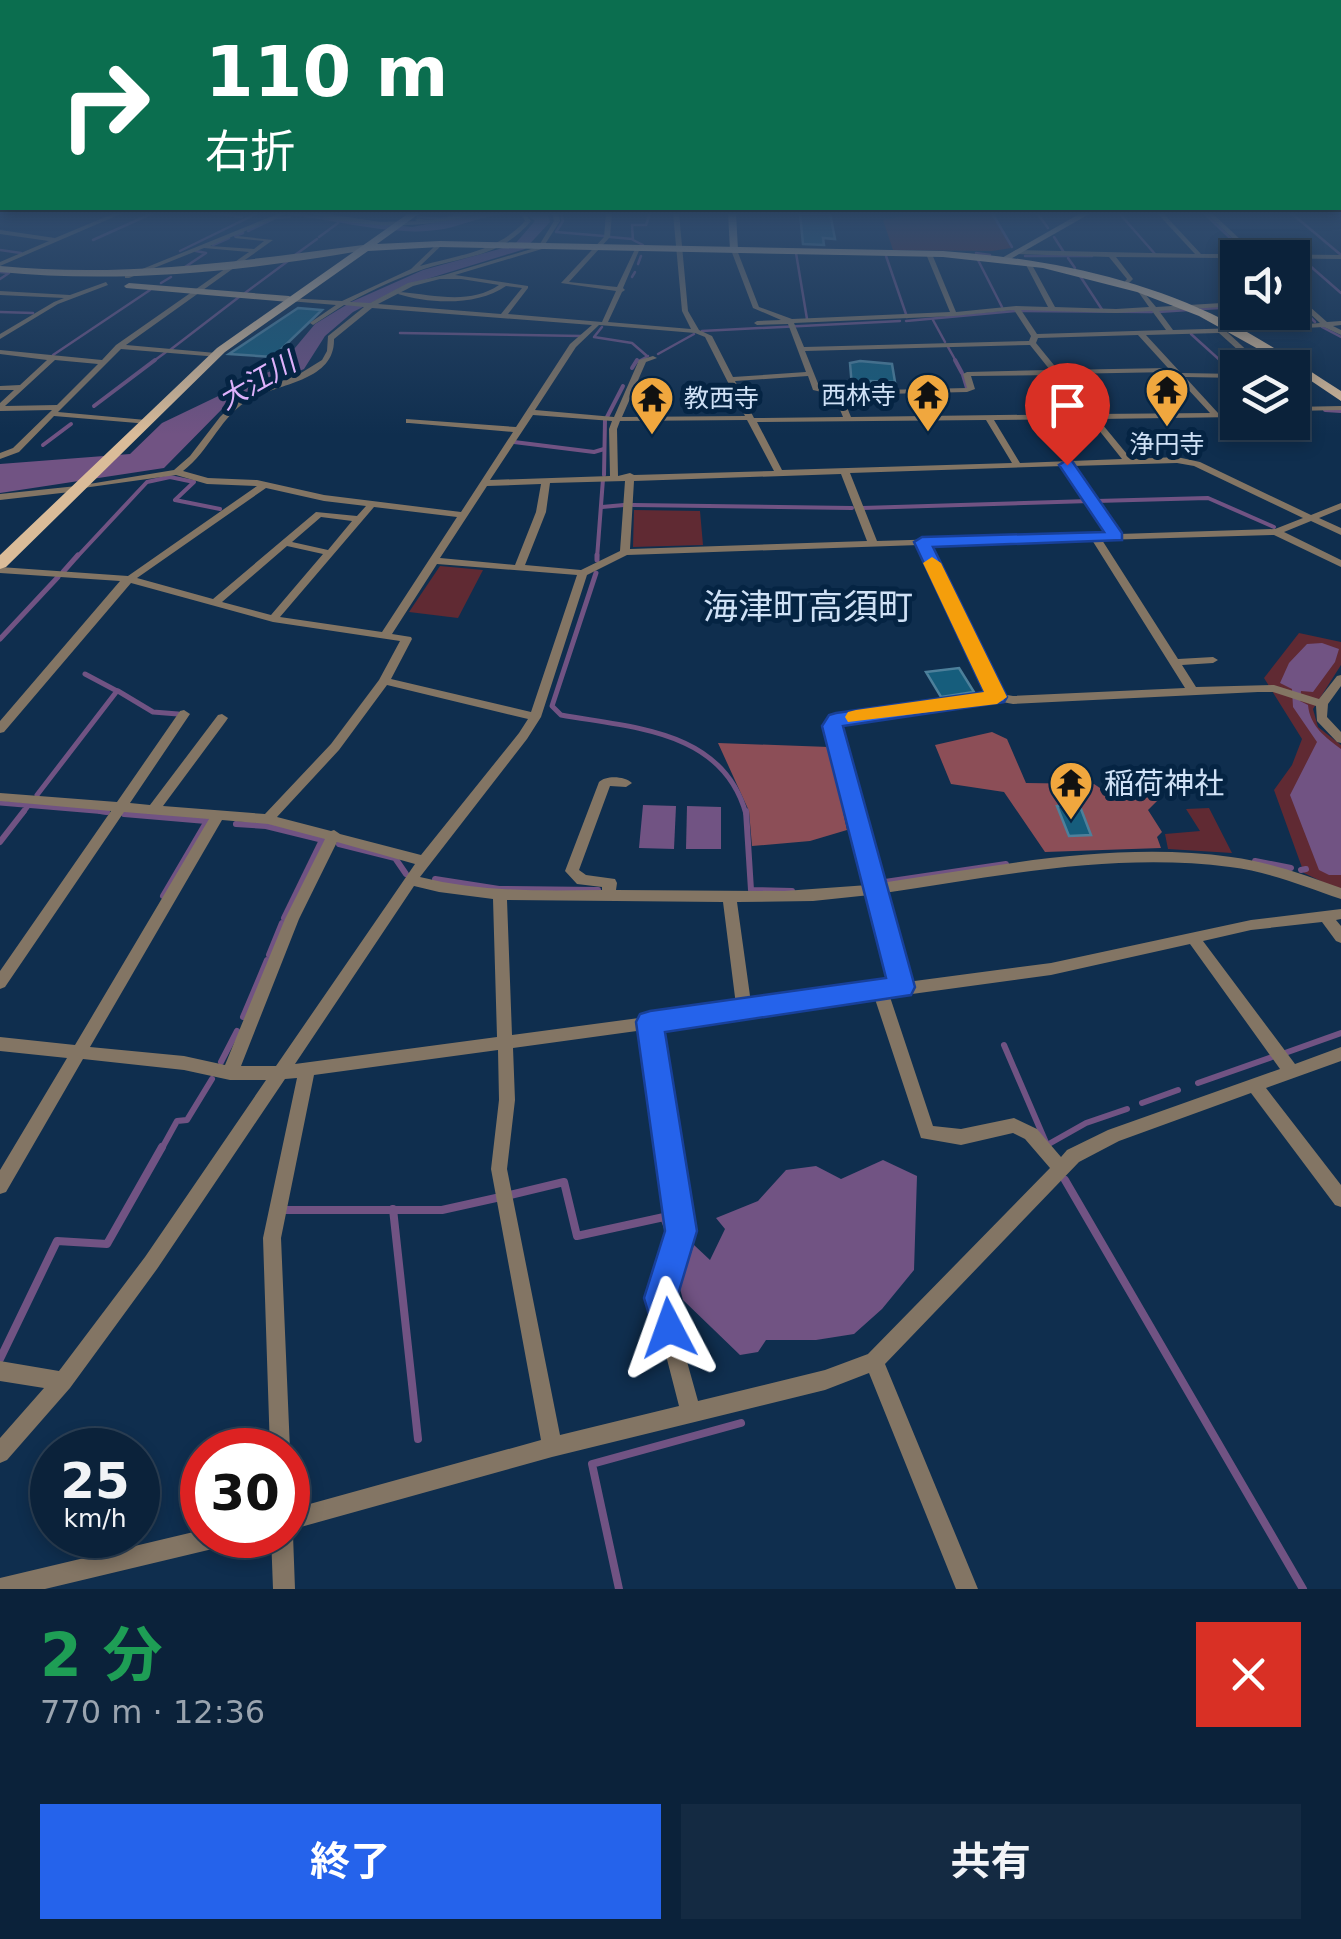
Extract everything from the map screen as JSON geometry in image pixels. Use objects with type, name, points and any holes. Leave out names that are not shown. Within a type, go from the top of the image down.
[{"type":"main road","points":[[0,567],[216,355],[306,287]]},
{"type":"main road","points":[[1131,287],[1220,323]]},
{"type":"main road","points":[[1234,330],[1264,350]]},
{"type":"main road","points":[[1310,379],[1341,397]]},
{"type":"street","points":[[2,334],[42,310],[98,287]]},
{"type":"street","points":[[142,287],[696,331],[708,336],[779,473]]},
{"type":"street","points":[[0,454],[16,450],[118,347],[204,287]]},
{"type":"street","points":[[314,322],[377,287]]},
{"type":"street","points":[[176,472],[190,462],[214,426],[240,402],[322,365],[331,352],[332,338],[351,319],[412,287]]},
{"type":"street","points":[[398,292],[476,300],[501,287]]},
{"type":"street","points":[[504,316],[526,287]]},
{"type":"street","points":[[601,287],[622,290]]},
{"type":"street","points":[[385,636],[572,346],[601,324],[623,287]]},
{"type":"street","points":[[683,287],[685,312],[696,331]]},
{"type":"street","points":[[748,287],[756,308],[791,323],[819,392],[968,390],[971,389],[967,374],[1220,375]]},
{"type":"street","points":[[943,287],[954,314]]},
{"type":"street","points":[[1041,287],[1053,310]]},
{"type":"street","points":[[1140,290],[1171,332]]},
{"type":"street","points":[[0,293],[74,296]]},
{"type":"street","points":[[757,324],[1016,308],[1153,310],[1220,305]]},
{"type":"street","points":[[1016,308],[1052,372],[1130,462]]},
{"type":"street","points":[[1310,312],[1341,333]]},
{"type":"street","points":[[1310,325],[1341,323]]},
{"type":"street","points":[[804,349],[1220,330],[1243,350]]},
{"type":"street","points":[[1140,332],[1216,415]]},
{"type":"street","points":[[118,347],[216,355]]},
{"type":"street","points":[[0,352],[103,362]]},
{"type":"street","points":[[0,408],[54,358]]},
{"type":"street","points":[[614,476],[616,419],[643,360],[653,358]]},
{"type":"street","points":[[731,379],[811,374]]},
{"type":"street","points":[[0,388],[21,386]]},
{"type":"street","points":[[838,394],[848,418]]},
{"type":"street","points":[[0,408],[146,422]]},
{"type":"street","points":[[1310,408],[1341,408]]},
{"type":"street","points":[[530,412],[616,419],[1220,415]]},
{"type":"street","points":[[988,417],[1018,466]]},
{"type":"street","points":[[408,420],[518,430]]},
{"type":"street","points":[[483,483],[1177,460],[1197,464],[1341,532]]},
{"type":"street","points":[[1067,465],[1116,536]]},
{"type":"street","points":[[0,498],[176,472],[207,482],[264,485],[463,515]]},
{"type":"street","points":[[845,472],[873,543]]},
{"type":"street","points":[[625,552],[630,476]]},
{"type":"street","points":[[519,567],[541,512],[546,480]]},
{"type":"street","points":[[0,729],[129,579],[264,485]]},
{"type":"street","points":[[274,618],[372,504]]},
{"type":"street","points":[[436,561],[583,573],[625,552],[1276,532],[1341,506]]},
{"type":"street","points":[[216,602],[319,514],[358,519]]},
{"type":"street","points":[[1276,532],[1341,564]]},
{"type":"street","points":[[1095,537],[1193,691]]},
{"type":"street","points":[[922,542],[997,697]]},
{"type":"street","points":[[285,544],[330,553]]},
{"type":"street","points":[[0,567],[129,579],[274,618],[407,638],[384,682],[335,747],[268,819]]},
{"type":"street","points":[[0,1453],[63,1380],[151,1263],[424,862],[535,717],[583,573]]},
{"type":"street","points":[[1175,662],[1212,660]]},
{"type":"street","points":[[1341,678],[1322,704],[1321,718],[1341,739]]},
{"type":"street","points":[[384,682],[535,717]]},
{"type":"street","points":[[902,987],[833,726],[836,720],[997,697],[1013,700],[1266,688],[1322,704]]},
{"type":"street","points":[[0,983],[184,714]]},
{"type":"street","points":[[153,810],[222,718]]},
{"type":"street","points":[[608,895],[610,884],[582,880],[572,871],[605,782],[626,783]]},
{"type":"street","points":[[0,797],[268,819],[424,862]]},
{"type":"street","points":[[0,1186],[218,815]]},
{"type":"street","points":[[230,1073],[292,919],[334,835]]},
{"type":"street","points":[[412,880],[500,894],[807,896],[1070,862],[1149,859],[1277,870],[1341,894]]},
{"type":"street","points":[[500,894],[507,1100],[498,1169],[552,1447]]},
{"type":"street","points":[[729,896],[744,1009]]},
{"type":"street","points":[[0,1044],[184,1063],[230,1073],[281,1074],[1051,969],[1194,940],[1251,924],[1333,914],[1341,937]]},
{"type":"street","points":[[1194,940],[1292,1072]]},
{"type":"street","points":[[880,990],[927,1133],[961,1138],[1014,1126],[1031,1134],[1060,1168]]},
{"type":"street","points":[[650,1022],[681,1231],[660,1298],[691,1413]]},
{"type":"street","points":[[310,1514],[552,1447],[826,1380],[874,1361],[1073,1156],[1114,1134],[1341,1054]]},
{"type":"street","points":[[279,1428],[272,1238],[307,1069]]},
{"type":"street","points":[[1254,1085],[1341,1199]]},
{"type":"street","points":[[874,1361],[968,1589]]},
{"type":"street","points":[[0,1371],[63,1380]]},
{"type":"street","points":[[0,1589],[180,1546]]},
{"type":"street","points":[[283,1558],[284,1589]]},
{"type":"shaded area","points":[[634,510],[700,511],[703,545],[633,547]]},
{"type":"shaded area","points":[[440,566],[483,570],[458,618],[409,612]]},
{"type":"shaded area","points":[[1299,633],[1341,642],[1341,665],[1313,709],[1318,727],[1341,745],[1341,891],[1304,873],[1274,790],[1292,765],[1302,739],[1264,678]]},
{"type":"shaded area","points":[[992,732],[1007,739],[1026,783],[1094,784],[1109,794],[1135,790],[1141,780],[1159,799],[1148,810],[1162,832],[1157,837],[1161,848],[1045,852],[1004,792],[951,784],[935,745]]},
{"type":"shaded area","points":[[718,743],[829,747],[847,830],[810,841],[752,846],[749,811]]},
{"type":"shaded area","points":[[1209,808],[1232,853],[1168,849],[1165,834],[1200,831],[1186,809]]},
{"type":"water","name":"大江川","points":[[384,287],[402,287],[353,312],[325,336],[304,369],[229,402],[164,468],[0,493],[0,464],[130,454],[162,423],[279,367],[315,324]]},
{"type":"water","points":[[1322,643],[1339,649],[1335,662],[1313,692],[1301,691],[1300,701],[1308,705],[1319,730],[1341,749],[1341,875],[1319,870],[1290,795],[1317,742],[1293,707],[1292,689],[1280,683],[1289,663],[1307,644]]},
{"type":"water","points":[[643,805],[676,806],[674,849],[639,848]]},
{"type":"water","points":[[687,806],[721,807],[721,849],[686,849]]},
{"type":"water","points":[[883,1160],[917,1176],[914,1270],[882,1309],[854,1334],[816,1340],[766,1340],[758,1352],[740,1355],[683,1300],[679,1285],[694,1245],[710,1260],[725,1229],[716,1218],[758,1201],[786,1170],[816,1166],[841,1179]]},
{"type":"building","points":[[298,308],[322,310],[273,357],[229,354]]},
{"type":"building","points":[[850,363],[892,364],[895,382],[871,381],[873,386],[852,387]]},
{"type":"building","points":[[959,668],[974,692],[941,697],[926,672]]},
{"type":"building","name":"稲荷神社","points":[[1071,805],[1073,810],[1081,809],[1091,835],[1069,836],[1057,806]]},
{"type":"waterway","points":[[245,293],[253,287]]},
{"type":"waterway","points":[[802,287],[807,319]]},
{"type":"waterway","points":[[897,287],[907,317]]},
{"type":"waterway","points":[[992,287],[1002,307]]},
{"type":"waterway","points":[[1087,287],[1103,311]]},
{"type":"waterway","points":[[1334,287],[1341,293]]},
{"type":"waterway","points":[[53,355],[150,290]]},
{"type":"waterway","points":[[170,350],[239,297]]},
{"type":"waterway","points":[[1201,309],[1220,308]]},
{"type":"waterway","points":[[1158,312],[1188,310]]},
{"type":"waterway","points":[[906,321],[1015,311]]},
{"type":"waterway","points":[[1022,311],[1152,312]]},
{"type":"waterway","points":[[0,312],[33,313]]},
{"type":"waterway","points":[[1310,317],[1315,322]]},
{"type":"waterway","points":[[933,320],[945,342]]},
{"type":"waterway","points":[[702,331],[900,321]]},
{"type":"waterway","points":[[602,327],[594,337],[632,343],[647,356]]},
{"type":"waterway","points":[[1322,327],[1341,337]]},
{"type":"waterway","points":[[400,333],[582,336]]},
{"type":"waterway","points":[[658,354],[694,334]]},
{"type":"waterway","points":[[1191,334],[1220,360]]},
{"type":"waterway","points":[[948,347],[957,363]]},
{"type":"waterway","points":[[152,362],[166,352]]},
{"type":"waterway","points":[[635,363],[648,356]]},
{"type":"waterway","points":[[152,362],[155,360]]},
{"type":"waterway","points":[[955,360],[962,373]]},
{"type":"waterway","points":[[94,406],[152,362]]},
{"type":"waterway","points":[[632,368],[635,363]]},
{"type":"waterway","points":[[963,375],[967,388]]},
{"type":"waterway","points":[[607,417],[623,386]]},
{"type":"waterway","points":[[1325,410],[1341,411]]},
{"type":"waterway","points":[[604,475],[605,420]]},
{"type":"waterway","points":[[43,445],[71,424]]},
{"type":"waterway","points":[[514,442],[594,452],[604,449]]},
{"type":"waterway","points":[[76,558],[147,482],[170,477],[194,482],[175,500],[220,509]]},
{"type":"waterway","points":[[597,558],[603,479]]},
{"type":"waterway","points":[[1096,501],[1208,498],[1274,527]]},
{"type":"waterway","points":[[862,508],[1090,501]]},
{"type":"waterway","points":[[602,507],[624,505]]},
{"type":"waterway","points":[[633,505],[852,508]]},
{"type":"waterway","points":[[63,572],[78,555]]},
{"type":"waterway","points":[[596,573],[552,706],[561,715],[646,730],[697,749],[718,765],[734,786],[746,814]]},
{"type":"waterway","points":[[0,639],[58,577]]},
{"type":"waterway","points":[[37,795],[117,691],[85,674]]},
{"type":"waterway","points":[[118,691],[153,712],[178,714]]},
{"type":"waterway","points":[[0,803],[107,812],[100,811]]},
{"type":"waterway","points":[[22,814],[28,806]]},
{"type":"waterway","points":[[0,842],[24,811]]},
{"type":"waterway","points":[[746,811],[751,890],[792,891]]},
{"type":"waterway","points":[[124,814],[206,821]]},
{"type":"waterway","points":[[163,896],[207,821]]},
{"type":"waterway","points":[[236,824],[266,826],[323,840]]},
{"type":"waterway","points":[[284,918],[322,840]]},
{"type":"waterway","points":[[339,844],[395,858],[406,874]]},
{"type":"waterway","points":[[1255,861],[1291,868]]},
{"type":"waterway","points":[[885,882],[1006,864]]},
{"type":"waterway","points":[[1301,870],[1306,869]]},
{"type":"waterway","points":[[435,879],[499,889],[598,890]]},
{"type":"waterway","points":[[269,955],[282,923]]},
{"type":"waterway","points":[[243,1017],[267,960]]},
{"type":"waterway","points":[[221,1062],[237,1031]]},
{"type":"waterway","points":[[1285,1053],[1341,1033]]},
{"type":"waterway","points":[[1004,1045],[1047,1145],[1086,1123],[1127,1109]]},
{"type":"waterway","points":[[1198,1083],[1272,1057]]},
{"type":"waterway","points":[[161,1150],[177,1121],[187,1120],[212,1079]]},
{"type":"waterway","points":[[1142,1103],[1178,1090]]},
{"type":"waterway","points":[[0,1359],[57,1241],[107,1244],[162,1147]]},
{"type":"waterway","points":[[1065,1180],[1303,1589]]},
{"type":"waterway","points":[[510,1195],[564,1182],[577,1236],[664,1217],[669,1231]]},
{"type":"waterway","points":[[393,1210],[442,1210],[496,1198]]},
{"type":"waterway","points":[[284,1210],[393,1210]]},
{"type":"waterway","points":[[393,1210],[418,1439]]},
{"type":"waterway","points":[[619,1589],[592,1464],[741,1423]]},
{"type":"slow traffic","points":[[856,717],[997,697],[932,563]]},
{"type":"place","name":"浄円寺","points":[[1167,428]]},
{"type":"place","name":"西林寺","points":[[928,433]]},
{"type":"place","name":"教西寺","points":[[652,436]]},
{"type":"place","name":"稲荷神社","points":[[1071,821]]},
{"type":"district","name":"海津町高須町","points":[[808,607]]},
{"type":"route","points":[[669,1328],[660,1298],[681,1231],[650,1022],[902,987],[833,726],[836,720],[997,697],[922,542],[1116,536],[1067,465]]}]
